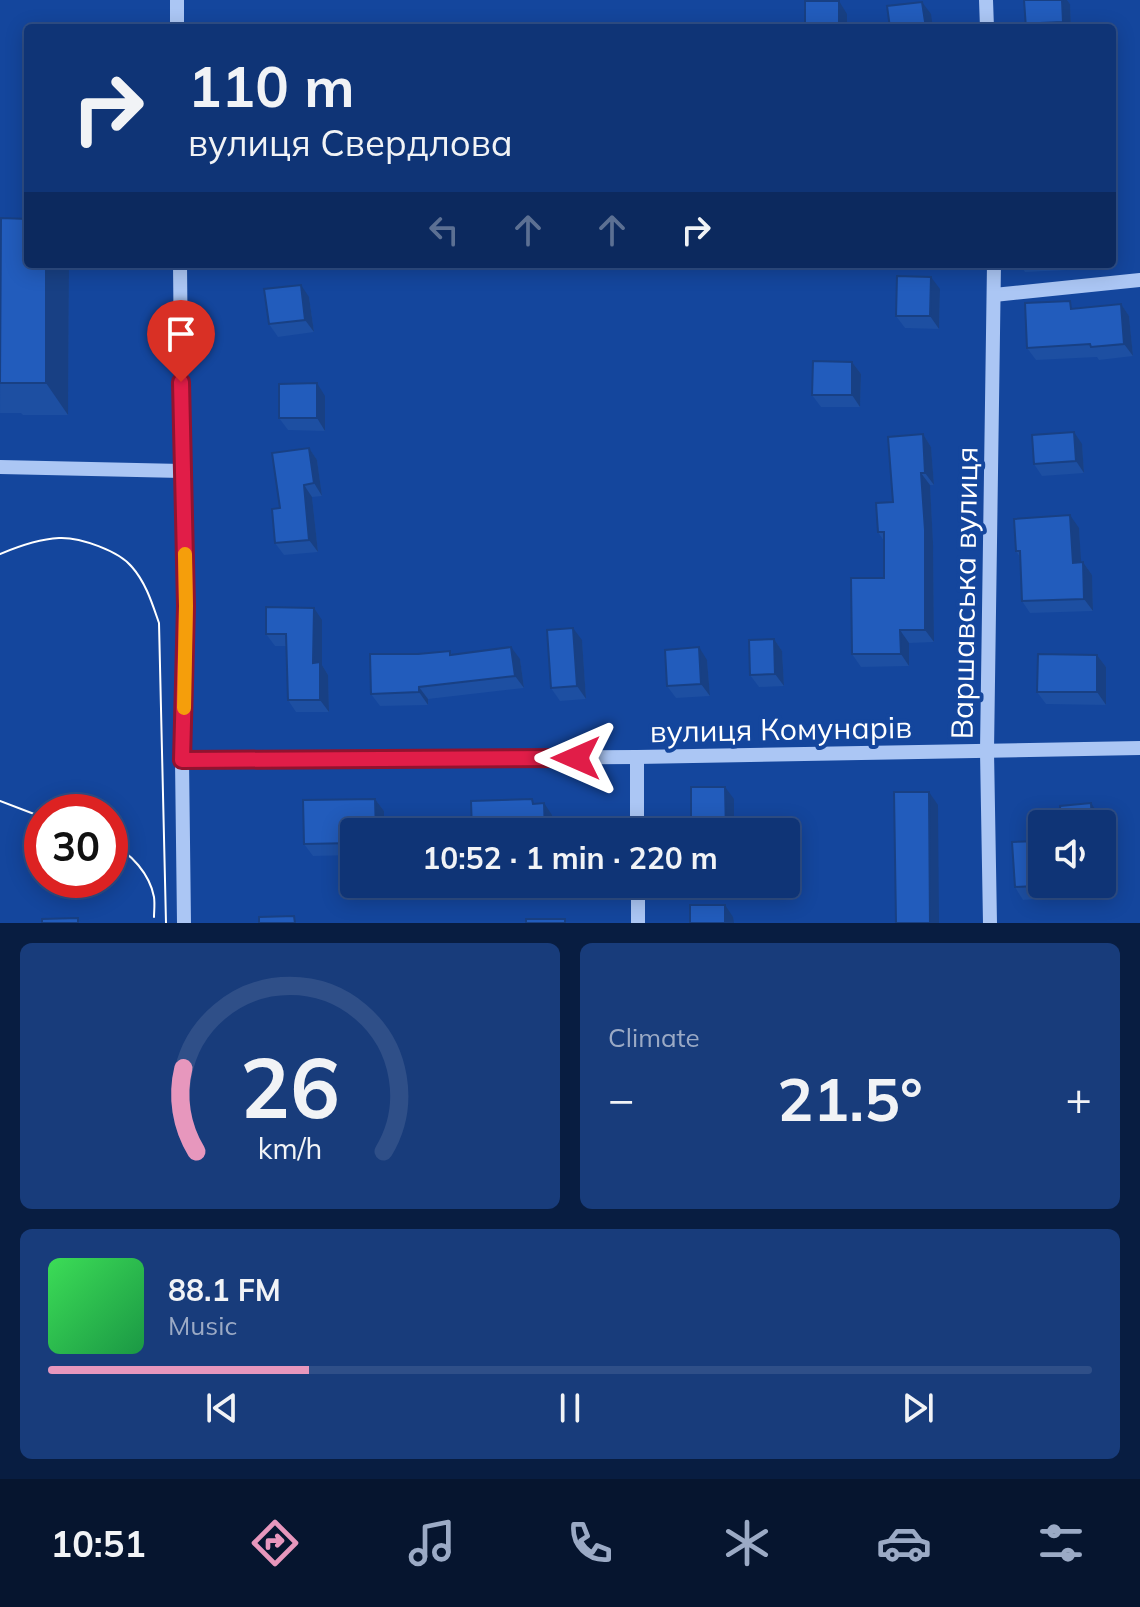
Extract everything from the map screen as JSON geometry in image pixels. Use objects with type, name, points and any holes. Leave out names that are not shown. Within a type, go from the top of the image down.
[{"type":"street","points":[[177,0],[177,24]]},
{"type":"street","points":[[986,0],[987,24]]},
{"type":"street","points":[[180,268],[186,606],[182,760],[184,923]]},
{"type":"street","name":"Варшавська вулиця","points":[[990,923],[987,751],[994,268]]},
{"type":"street","points":[[994,295],[1140,280]]},
{"type":"street","points":[[0,467],[182,471]]},
{"type":"street","name":"вулиця Комунарів","points":[[182,760],[637,757],[1140,748]]},
{"type":"street","points":[[637,757],[637,818]]},
{"type":"street","points":[[638,898],[638,923]]},
{"type":"building","points":[[1024,0],[1062,0],[1063,22],[1026,24]]},
{"type":"building","points":[[805,1],[839,1],[839,24],[805,24]]},
{"type":"building","points":[[922,2],[925,24],[889,24],[887,6]]},
{"type":"building","points":[[1,218],[24,219],[24,268],[46,268],[46,383],[0,383]]},
{"type":"building","points":[[897,276],[931,277],[930,316],[896,316]]},
{"type":"building","points":[[301,285],[305,320],[269,324],[264,289]]},
{"type":"building","points":[[1070,301],[1071,309],[1121,304],[1124,344],[1027,348],[1025,303]]},
{"type":"building","points":[[813,361],[852,362],[852,395],[812,395]]},
{"type":"building","points":[[317,383],[317,418],[279,418],[279,384]]},
{"type":"building","points":[[1074,432],[1076,461],[1034,464],[1032,435]]},
{"type":"building","points":[[923,434],[925,630],[900,630],[901,654],[852,654],[851,578],[884,578],[884,532],[878,532],[876,503],[893,502],[888,437]]},
{"type":"building","points":[[309,448],[314,483],[304,485],[309,540],[275,543],[272,509],[280,508],[272,453]]},
{"type":"building","points":[[1070,515],[1073,563],[1083,562],[1084,599],[1022,601],[1020,551],[1016,551],[1014,519]]},
{"type":"building","points":[[266,607],[314,608],[313,663],[320,662],[320,700],[288,700],[286,634],[266,634]]},
{"type":"building","points":[[573,628],[577,686],[551,688],[547,630]]},
{"type":"building","points":[[774,639],[775,674],[750,675],[749,640]]},
{"type":"building","points":[[511,647],[515,676],[419,687],[419,692],[371,694],[370,654],[450,651],[450,655]]},
{"type":"building","points":[[699,647],[701,684],[667,686],[665,650]]},
{"type":"building","points":[[1038,654],[1097,655],[1097,692],[1037,692]]},
{"type":"building","points":[[691,787],[725,787],[726,818],[691,818]]},
{"type":"building","points":[[894,792],[929,792],[930,923],[896,923]]},
{"type":"building","points":[[375,799],[376,818],[340,818],[340,843],[304,844],[303,800]]},
{"type":"building","points":[[532,799],[533,804],[544,803],[545,818],[472,818],[471,801]]},
{"type":"building","points":[[1091,803],[1091,810],[1060,810],[1060,806]]},
{"type":"building","points":[[1028,841],[1028,886],[1015,887],[1012,842]]},
{"type":"building","points":[[690,905],[725,905],[725,923],[690,923]]},
{"type":"building","points":[[294,916],[295,923],[259,923],[259,917]]},
{"type":"building","points":[[78,918],[78,923],[42,923],[42,919]]},
{"type":"building","points":[[526,919],[565,919],[565,923],[526,923]]},
{"type":"tram line","points":[[0,554],[29,543],[52,539],[68,538],[88,543],[126,561],[137,573],[148,594],[159,623],[166,923]]},
{"type":"tram line","points":[[0,801],[24,810]]},
{"type":"tram line","points":[[128,855],[144,873],[152,889],[154,917]]},
{"type":"slow traffic","points":[[184,708],[185,554]]},
{"type":"route","points":[[181,382],[186,606],[182,760],[576,758]]}]
